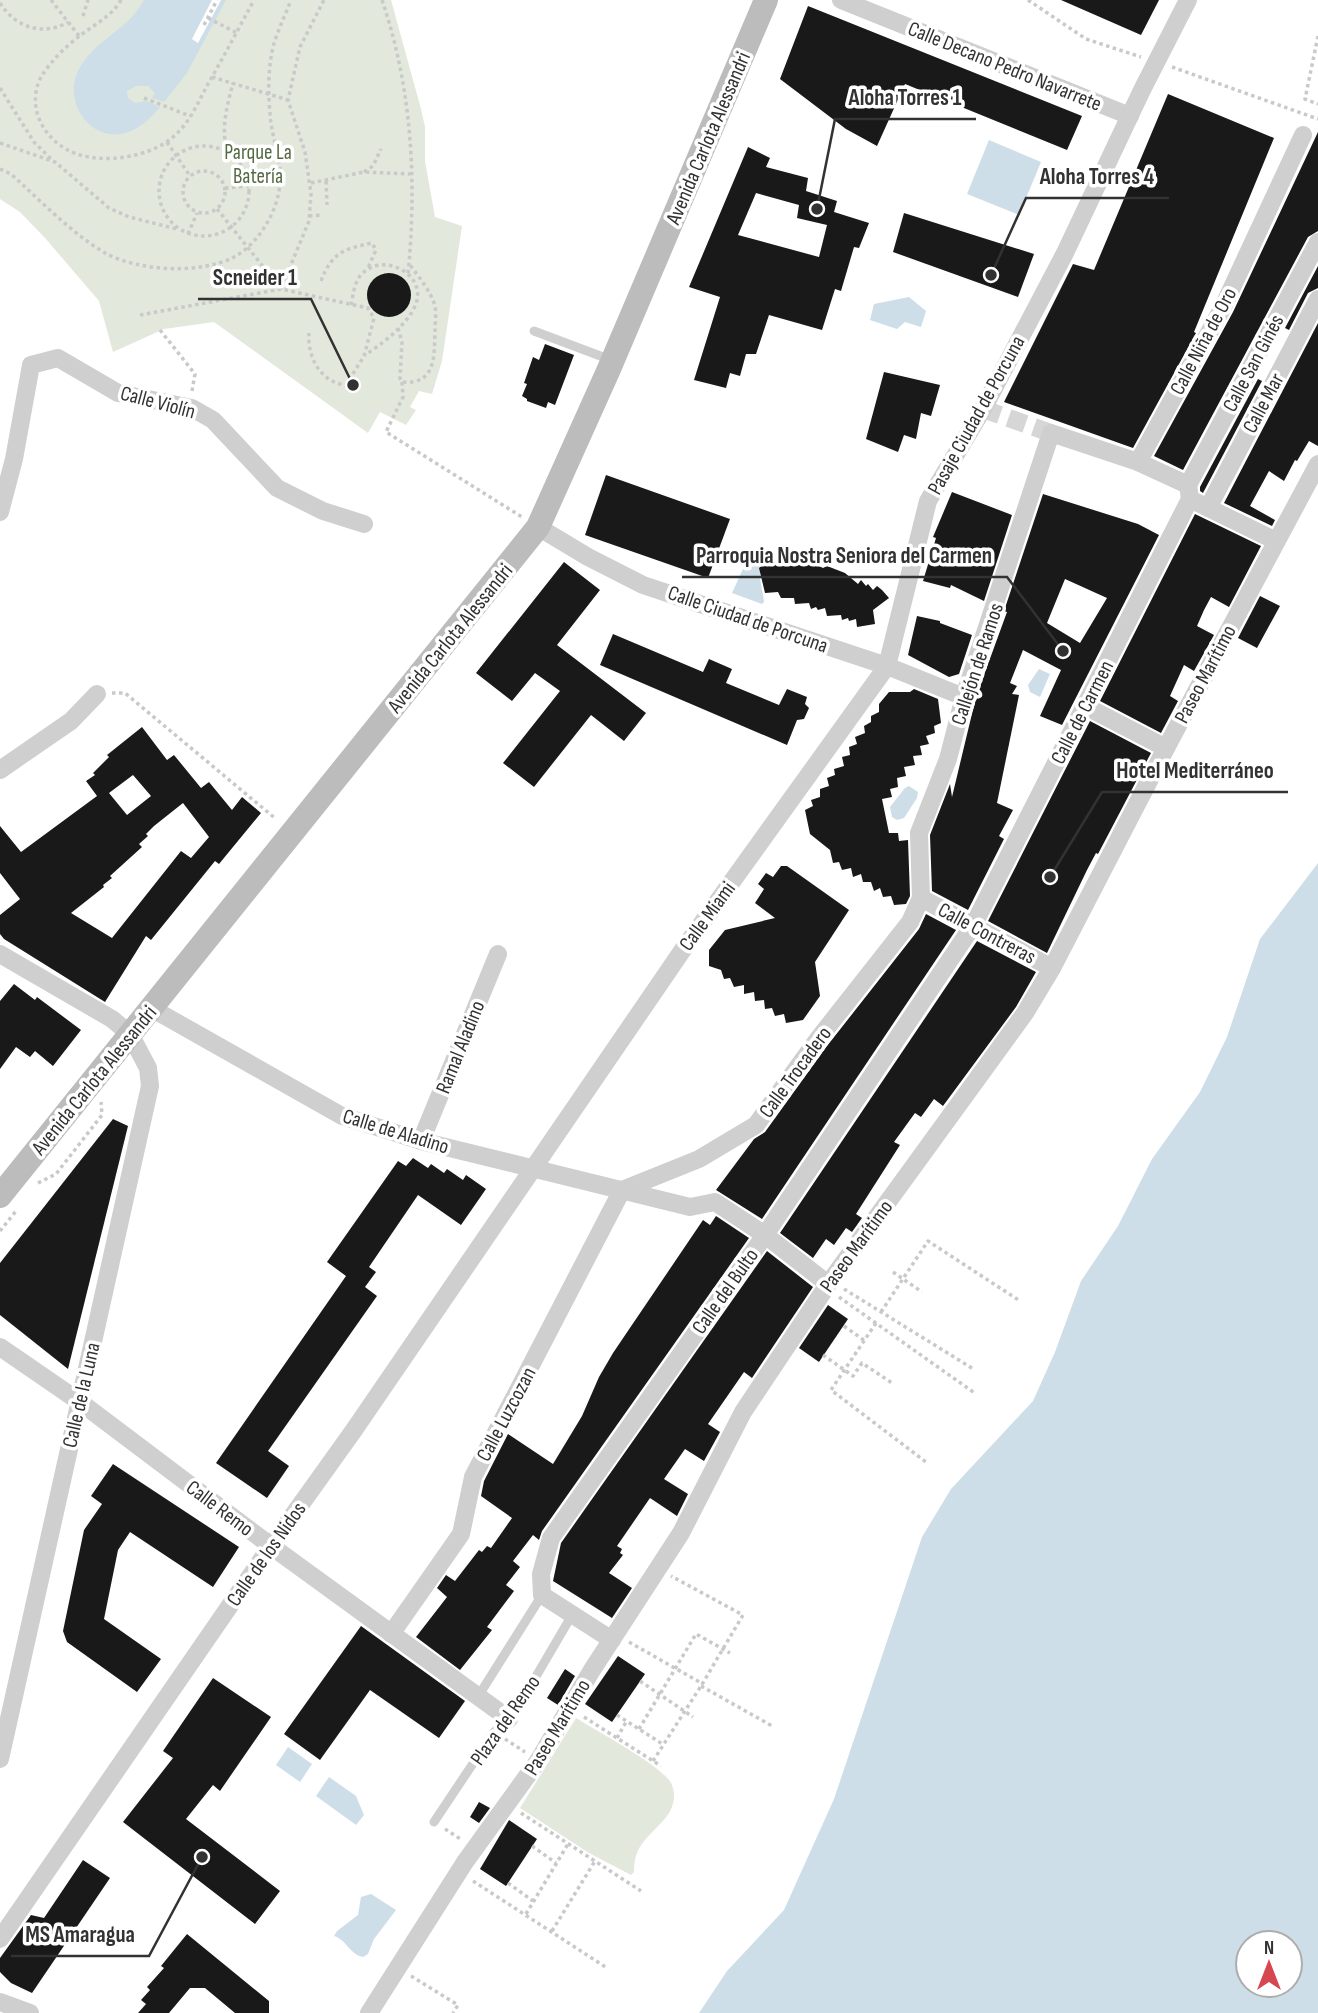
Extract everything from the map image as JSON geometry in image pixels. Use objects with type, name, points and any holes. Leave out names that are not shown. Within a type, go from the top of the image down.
[{"type":"main road","name":"Avenida Carlota Alessandri","points":[[0,1196],[538,527],[613,361],[766,0]]},
{"type":"street","name":"Calle Decano Pedro Navarrete","points":[[841,0],[1130,116]]},
{"type":"street","name":"Pasaje Ciudad de Porcuna","points":[[887,666],[928,501],[983,409],[1065,253],[1188,0]]},
{"type":"street","name":"Calle Niña de Oro","points":[[1138,462],[1223,307],[1303,135]]},
{"type":"street","name":"Calle San Ginés","points":[[1189,492],[1318,242]]},
{"type":"street","name":"Calle Mar","points":[[1208,508],[1318,299]]},
{"type":"street","name":"Calle Violín","points":[[0,512],[14,459],[31,365],[58,358],[118,393],[192,408],[213,420],[277,488],[323,511],[364,524]]},
{"type":"street","name":"Callejón de Ramos","points":[[921,898],[919,833],[948,759],[964,697],[1051,433],[1138,462]]},
{"type":"street","points":[[1138,462],[1189,492],[1208,508],[1276,541]]},
{"type":"street","name":"Paseo Marítimo","points":[[369,2013],[459,1872],[538,1761],[613,1637],[681,1533],[743,1412],[828,1284],[1025,1013],[1052,968],[1318,464]]},
{"type":"street","name":"Calle de Carmen","points":[[974,924],[1085,706],[1189,492]]},
{"type":"street","name":"Calle Ciudad de Porcuna","points":[[538,527],[588,557],[643,584],[887,666],[964,697]]},
{"type":"street","name":"Calle Miami","points":[[533,1169],[682,951],[887,666]]},
{"type":"street","points":[[0,770],[71,720],[97,694]]},
{"type":"street","points":[[1085,706],[1166,748]]},
{"type":"street","name":"Calle Contreras","points":[[921,898],[1052,968]]},
{"type":"street","name":"Calle Trocadero","points":[[622,1190],[699,1159],[756,1125],[818,1039],[910,922],[921,898]]},
{"type":"street","name":"Calle del Bulto","points":[[542,1595],[541,1574],[551,1538],[765,1235],[974,924]]},
{"type":"street","points":[[0,954],[113,1019],[130,1034]]},
{"type":"street","name":"Ramal Aladino","points":[[421,1141],[498,954]]},
{"type":"street","name":"Calle de Aladino","points":[[151,1008],[342,1116],[421,1141],[691,1207],[715,1202],[765,1235],[828,1284]]},
{"type":"street","name":"Calle de la Luna","points":[[1,1753],[150,1086],[148,1068],[130,1034]]},
{"type":"street","name":"Calle de los Nidos","points":[[0,1939],[533,1169]]},
{"type":"street","name":"Calle Luzcozan","points":[[391,1634],[461,1534],[473,1477],[622,1190]]},
{"type":"street","name":"Calle Remo","points":[[0,1347],[80,1402],[271,1546],[509,1718]]},
{"type":"street","points":[[542,1595],[613,1637]]},
{"type":"street","points":[[0,2002],[30,2013]]},
{"type":"lane","points":[[534,331],[613,361]]},
{"type":"lane","name":"Plaza del Remo","points":[[479,1695],[542,1595]]},
{"type":"lane","name":"Plaza del Remo","points":[[434,1822],[494,1732],[509,1718],[572,1615]]},
{"type":"path","points":[[83,16],[88,0]]},
{"type":"path","points":[[121,0],[102,21],[79,36],[57,57],[42,76],[35,94],[35,108],[39,120],[51,136],[76,153],[117,158],[167,142],[190,116],[254,0]]},
{"type":"path","points":[[204,25],[217,0]]},
{"type":"path","points":[[0,169],[11,174],[78,235],[107,254],[165,269],[188,269],[234,258],[248,247],[262,229],[276,204],[281,181],[269,94],[270,72],[275,41],[291,0]]},
{"type":"path","points":[[281,289],[303,239],[309,216],[311,183],[305,152],[288,100],[299,47],[324,0]]},
{"type":"path","points":[[382,0],[396,49],[408,110],[412,154],[408,274]]},
{"type":"path","points":[[53,1],[79,36]]},
{"type":"path","points":[[0,3],[12,19],[26,26],[51,29],[68,22]]},
{"type":"path","points":[[208,18],[237,33]]},
{"type":"path","points":[[1318,36],[1305,99],[1318,104]]},
{"type":"path","points":[[212,77],[288,100]]},
{"type":"path","points":[[229,153],[226,145],[225,115],[233,83]]},
{"type":"path","points":[[0,88],[34,142],[109,208],[129,217],[188,234],[213,236],[232,228],[244,214],[249,200],[249,186],[243,166],[229,153],[208,146],[193,147],[176,156],[164,169],[158,192],[165,215],[178,229]]},
{"type":"path","points":[[144,98],[190,116]]},
{"type":"path","points":[[167,142],[190,176]]},
{"type":"path","points":[[0,143],[55,162]]},
{"type":"path","points":[[364,172],[373,166],[381,149]]},
{"type":"path","points":[[209,172],[219,177],[225,188],[225,197],[217,209],[197,213],[189,208],[184,199],[183,188],[190,176],[209,172]]},
{"type":"path","points":[[311,183],[364,172],[410,174]]},
{"type":"path","points":[[326,181],[327,205]]},
{"type":"path","points":[[225,188],[249,186]]},
{"type":"path","points":[[217,209],[281,289]]},
{"type":"path","points":[[188,234],[197,213]]},
{"type":"path","points":[[309,216],[322,215]]},
{"type":"path","points":[[321,281],[328,264],[337,254],[349,248],[372,243],[376,250],[367,270]]},
{"type":"path","points":[[402,382],[425,376],[434,362],[436,307],[409,263]]},
{"type":"path","points":[[351,305],[357,280],[367,270],[380,264],[398,267],[414,282],[417,300],[411,314],[364,356]]},
{"type":"path","points":[[140,315],[281,289],[368,308],[374,318],[364,356],[346,385],[335,384],[327,379],[313,359],[308,341],[309,333]]},
{"type":"path","points":[[398,328],[402,342],[399,368],[403,397],[387,432],[538,527]]},
{"type":"path","points":[[160,330],[195,374],[192,398]]},
{"type":"path","points":[[97,694],[125,693],[294,833]]},
{"type":"path","points":[[881,1312],[928,1241],[1020,1301]]},
{"type":"path","points":[[893,1272],[922,1292]]},
{"type":"path","points":[[828,1284],[881,1312],[975,1370]]},
{"type":"path","points":[[828,1284],[876,1324],[976,1394]]},
{"type":"path","points":[[876,1324],[831,1390],[926,1462]]},
{"type":"path","points":[[844,1326],[865,1341]]},
{"type":"path","points":[[823,1356],[853,1376],[862,1363]]},
{"type":"path","points":[[853,1357],[892,1383]]},
{"type":"path","points":[[653,1761],[743,1615],[658,1569]]},
{"type":"path","points":[[639,1729],[696,1634],[730,1653]]},
{"type":"path","points":[[613,1637],[677,1669],[774,1727]]},
{"type":"path","points":[[640,1681],[693,1717]]},
{"type":"path","points":[[570,1709],[661,1766]]},
{"type":"path","points":[[617,1715],[664,1745]]},
{"type":"path","points":[[617,1738],[627,1722]]},
{"type":"path","points":[[494,1732],[538,1761]]},
{"type":"path","points":[[508,1804],[641,1891]]},
{"type":"path","points":[[434,1822],[475,1849]]},
{"type":"path","points":[[525,1914],[568,1844]]},
{"type":"path","points":[[532,1846],[556,1864]]},
{"type":"path","points":[[552,1932],[595,1861]]},
{"type":"path","points":[[459,1872],[607,1968]]},
{"type":"path","points":[[508,1883],[533,1901]]},
{"type":"path","points":[[397,1967],[458,2005],[453,2013]]},
{"type":"green space","name":"Parque La Batería","points":[[0,0],[391,0],[425,127],[425,161],[435,217],[462,226],[442,361],[432,394],[419,391],[410,407],[416,410],[406,425],[380,412],[368,433],[214,322],[164,329],[113,352],[99,301],[20,212],[0,199]]},
{"type":"green space","points":[[576,1718],[655,1767],[673,1788],[671,1809],[638,1850],[631,1875],[589,1853],[520,1808]]},
{"type":"shaded area","points":[[144,0],[226,0],[187,73],[164,102],[152,98],[155,93],[148,86],[136,86],[127,91],[128,98],[135,103],[147,101],[160,107],[133,130],[121,134],[99,131],[83,117],[78,108],[74,98],[76,76],[86,58],[131,18]]},
{"type":"shaded area","points":[[989,140],[1041,162],[1019,215],[967,194]]},
{"type":"shaded area","points":[[909,297],[926,311],[921,327],[905,322],[897,329],[870,320],[874,304]]},
{"type":"shaded area","points":[[747,560],[762,565],[762,604],[732,593]]},
{"type":"shaded area","points":[[1039,669],[1050,674],[1040,697],[1030,692],[1028,685]]},
{"type":"shaded area","points":[[909,786],[918,792],[917,798],[904,818],[897,820],[892,817],[890,807]]},
{"type":"shaded area","points":[[1318,863],[1318,2013],[699,2013],[727,1971],[784,1910],[834,1799],[922,1537],[951,1489],[1033,1401],[1055,1352],[1081,1281],[1118,1226],[1152,1159],[1200,1092],[1227,1037],[1260,939]]},
{"type":"shaded area","points":[[288,1747],[312,1764],[300,1782],[276,1765]]},
{"type":"shaded area","points":[[329,1777],[356,1796],[364,1815],[356,1825],[316,1796]]},
{"type":"shaded area","points":[[371,1894],[396,1910],[374,1939],[368,1954],[363,1957],[334,1936],[358,1915],[361,1897]]},
{"type":"pier","points":[[212,0],[221,0],[198,43],[192,39]]},
{"type":"building","points":[[1061,0],[1159,0],[1141,35]]},
{"type":"building","points":[[808,6],[1082,116],[1067,150],[905,84],[877,146],[846,129],[780,79]]},
{"type":"building","points":[[1168,94],[1274,138],[1194,332],[1196,333],[1133,448],[1004,402],[1073,264],[1094,270]]},
{"type":"building","points":[[1318,132],[1318,231],[1308,237],[1183,470],[1154,456],[1233,312]]},
{"type":"building","points":[[748,147],[770,158],[766,167],[808,178],[806,191],[837,201],[834,212],[869,223],[859,248],[854,247],[841,291],[835,289],[822,330],[769,315],[756,354],[746,354],[740,376],[730,373],[726,388],[694,380],[720,297],[689,287]],"holes":[[[756,193],[799,205],[797,218],[827,225],[819,257],[738,235]]]},
{"type":"building","points":[[904,213],[1034,254],[1018,297],[893,252]]},
{"type":"building","points":[[1318,266],[1318,288],[1308,293],[1289,330],[1285,328]]},
{"type":"building","points":[[389,273],[398,274],[405,279],[410,286],[410,304],[405,311],[398,316],[389,317],[380,316],[373,311],[368,304],[367,295],[368,286],[373,279],[380,274]]},
{"type":"building","points":[[1318,323],[1318,446],[1309,441],[1284,481],[1269,471],[1250,506],[1275,520],[1272,526],[1224,503]]},
{"type":"building","points":[[545,344],[574,355],[555,405],[548,402],[546,408],[527,401],[522,396],[533,357],[539,360]]},
{"type":"building","points":[[884,372],[940,385],[931,416],[921,413],[916,439],[904,435],[898,452],[866,439]]},
{"type":"building","points":[[1258,379],[1262,381],[1203,493],[1200,487]]},
{"type":"building","points":[[606,475],[730,519],[708,578],[585,535]]},
{"type":"building","points":[[952,492],[1012,515],[984,601],[951,585],[950,588],[923,581],[936,538],[933,537]]},
{"type":"building","points":[[1043,494],[1138,524],[1159,535],[1062,725],[1040,716],[1061,670],[1023,650],[1010,683],[1017,686],[1012,694],[1019,695],[997,803],[1013,810],[999,836],[1004,839],[968,910],[932,891],[930,835],[950,784],[952,797],[976,697],[1007,612],[1004,611]],"holes":[[[1065,579],[1107,598],[1080,643],[1047,623]]]},
{"type":"building","points":[[1195,514],[1261,546],[1229,607],[1211,597],[1204,610],[1197,626],[1214,635],[1194,671],[1184,665],[1170,696],[1178,701],[1161,733],[1100,701]]},
{"type":"building","points":[[780,552],[791,560],[795,556],[807,565],[811,562],[845,573],[858,584],[861,580],[873,590],[877,586],[889,598],[873,610],[875,624],[857,627],[856,619],[849,621],[848,618],[842,620],[841,615],[827,616],[825,608],[811,609],[809,603],[795,604],[794,598],[781,598],[778,592],[765,593],[759,568]]},
{"type":"building","points":[[564,562],[600,590],[557,645],[646,713],[624,741],[591,715],[534,787],[503,763],[560,691],[535,673],[512,701],[476,673]]},
{"type":"building","points":[[1260,596],[1280,606],[1257,648],[1238,638]]},
{"type":"building","points":[[917,616],[940,621],[972,635],[959,674],[949,677],[908,655]]},
{"type":"building","points":[[613,634],[703,672],[709,659],[732,669],[726,683],[779,705],[787,689],[807,697],[805,704],[809,708],[804,719],[797,720],[787,745],[600,665]]},
{"type":"building","points":[[914,689],[938,699],[941,723],[934,726],[935,733],[926,736],[929,744],[920,746],[922,755],[913,756],[915,765],[904,767],[906,776],[897,778],[898,787],[890,789],[892,797],[882,799],[889,833],[898,833],[899,841],[908,840],[910,896],[906,904],[894,905],[891,896],[883,897],[880,888],[874,891],[871,882],[863,882],[861,874],[853,877],[851,868],[842,870],[839,862],[833,863],[830,850],[810,834],[805,810],[813,806],[811,800],[820,797],[820,789],[829,786],[827,778],[835,775],[834,769],[844,766],[842,757],[850,755],[849,747],[857,744],[855,737],[865,733],[864,726],[871,722],[871,716],[879,712],[879,704],[889,692],[910,692]]},
{"type":"building","points":[[1090,721],[1151,753],[1087,870],[1047,953],[988,921]]},
{"type":"building","points":[[142,727],[167,760],[174,755],[201,788],[209,782],[232,810],[242,797],[261,813],[219,864],[215,861],[151,940],[146,936],[105,1002],[0,934],[0,915],[20,899],[0,873],[0,826],[21,852],[97,796],[86,781],[95,775],[93,773],[109,757],[107,755]],"holes":[[[133,775],[151,796],[127,815],[109,793]],[[183,803],[209,837],[191,858],[181,851],[112,938],[71,913],[104,887],[112,878],[110,876],[142,847],[139,844],[148,836],[146,834]]]},
{"type":"building","points":[[781,866],[787,866],[849,910],[815,962],[820,996],[803,1020],[786,1023],[784,1014],[775,1016],[772,1008],[765,1009],[764,1000],[755,1001],[754,992],[744,994],[744,985],[734,987],[730,978],[724,979],[721,970],[709,966],[709,950],[725,930],[775,918],[755,903],[764,889],[758,884],[766,873],[773,877]]},
{"type":"building","points":[[926,914],[956,930],[762,1219],[716,1190],[754,1139],[765,1132],[827,1046],[919,929]]},
{"type":"building","points":[[977,941],[1036,972],[1016,1007],[943,1106],[934,1099],[921,1117],[915,1113],[894,1142],[900,1145],[856,1214],[862,1218],[852,1232],[846,1228],[834,1245],[826,1239],[813,1258],[780,1233]]},
{"type":"building","points":[[14,984],[35,1000],[37,997],[81,1030],[53,1066],[35,1051],[30,1057],[16,1047],[0,1069],[0,1001]]},
{"type":"building","points":[[113,1119],[128,1126],[68,1369],[0,1315],[0,1263]]},
{"type":"building","points":[[413,1158],[428,1168],[431,1164],[444,1173],[447,1169],[463,1180],[466,1175],[486,1189],[461,1225],[418,1195],[369,1267],[376,1272],[365,1287],[377,1296],[268,1451],[289,1466],[267,1498],[216,1463],[346,1276],[327,1262],[398,1161],[406,1166]]},
{"type":"building","points":[[716,1216],[749,1238],[542,1531],[539,1540],[533,1535],[513,1561],[520,1567],[506,1585],[514,1591],[487,1627],[492,1630],[460,1670],[416,1637],[447,1597],[437,1588],[446,1575],[455,1581],[479,1550],[482,1552],[487,1546],[491,1548],[512,1518],[481,1496],[484,1481],[508,1434],[553,1464],[582,1416],[613,1353],[703,1220],[710,1225]]},
{"type":"building","points":[[767,1251],[813,1287],[752,1378],[744,1372],[708,1424],[720,1432],[704,1461],[685,1449],[664,1479],[688,1494],[677,1516],[650,1498],[617,1546],[622,1549],[620,1553],[623,1555],[609,1573],[632,1588],[612,1618],[553,1581],[561,1543]]},
{"type":"building","points":[[828,1305],[848,1319],[819,1362],[799,1348]]},
{"type":"building","points":[[113,1464],[239,1547],[213,1587],[130,1532],[118,1550],[104,1619],[161,1659],[137,1692],[67,1642],[63,1631],[84,1530],[102,1504],[91,1496]]},
{"type":"building","points":[[361,1626],[465,1701],[439,1738],[370,1690],[320,1760],[284,1734]]},
{"type":"building","points":[[618,1656],[645,1674],[612,1722],[585,1704]]},
{"type":"building","points":[[565,1669],[575,1676],[558,1705],[547,1698]]},
{"type":"building","points":[[213,1678],[271,1717],[220,1791],[213,1785],[186,1819],[280,1891],[255,1924],[123,1822],[173,1758],[163,1751]]},
{"type":"building","points":[[479,1802],[490,1808],[479,1823],[470,1817]]},
{"type":"building","points":[[509,1820],[537,1839],[506,1886],[480,1869]]},
{"type":"building","points":[[83,1860],[110,1878],[32,1993],[11,1983],[0,1972],[0,1958],[31,1915],[44,1918]]},
{"type":"building","points":[[187,1934],[269,2001],[269,2013],[235,2013],[205,1988],[190,1988],[169,2013],[138,2013],[146,2004],[141,2000],[150,1990],[147,1987],[164,1968],[161,1966]]},
{"type":"tunnel","points":[[983,409],[1051,433]]},
{"type":"place","name":"Aloha Torres 1","points":[[817,209]]},
{"type":"place","name":"Aloha Torres 4","points":[[991,275]]},
{"type":"place","name":"Scneider 1","points":[[353,385]]},
{"type":"place","name":"Parroquia Nostra Seniora del Carmen","points":[[1063,651]]},
{"type":"place","name":"Hotel Mediterráneo","points":[[1050,877]]},
{"type":"place","name":"MS Amaragua","points":[[202,1857]]}]
